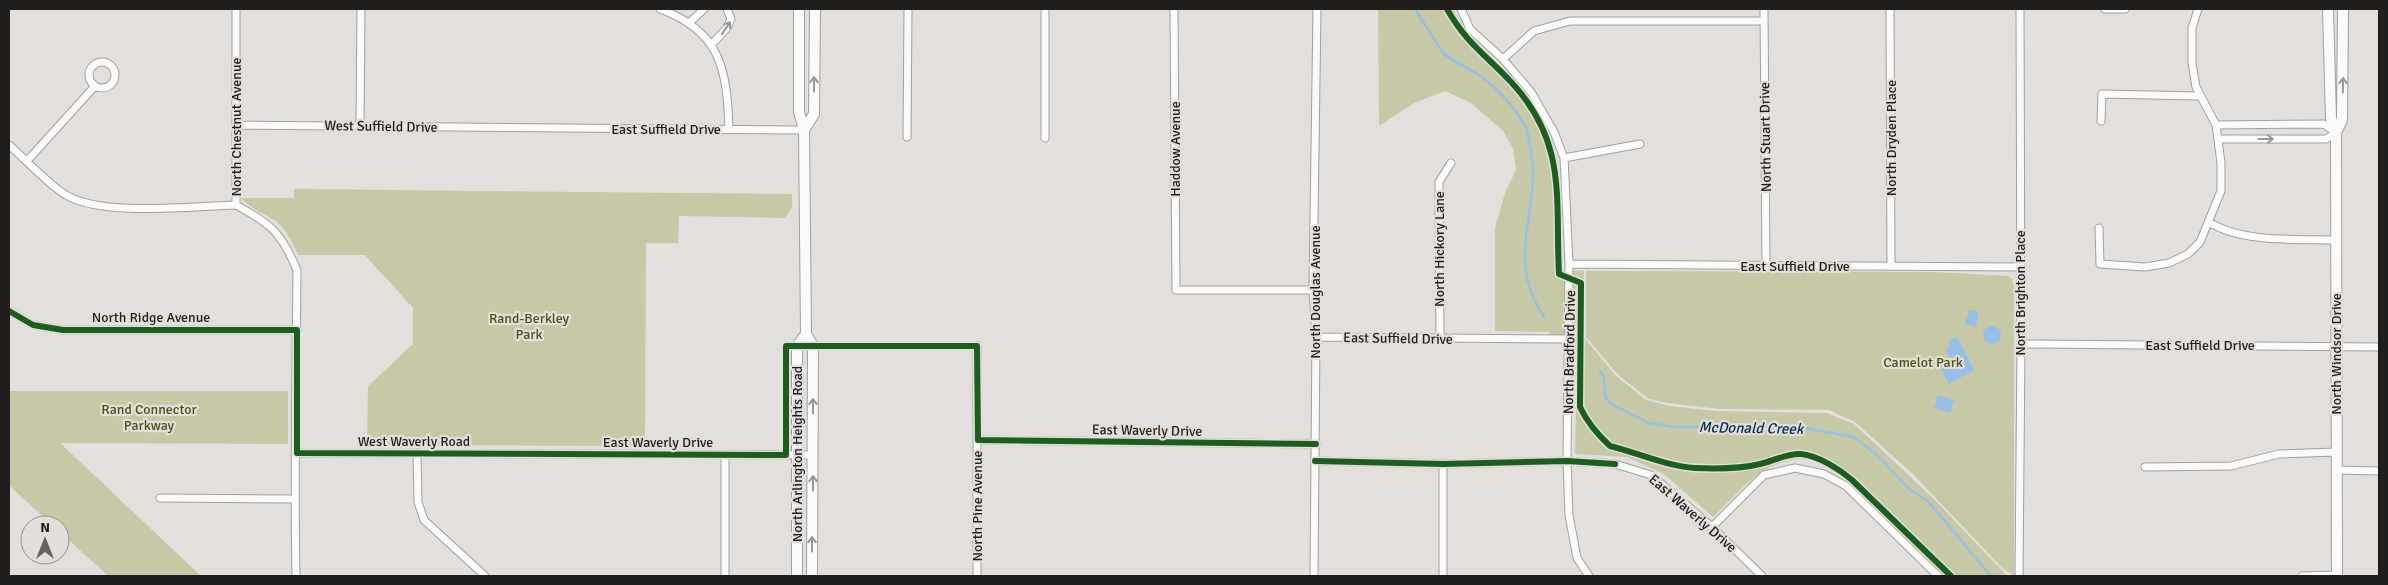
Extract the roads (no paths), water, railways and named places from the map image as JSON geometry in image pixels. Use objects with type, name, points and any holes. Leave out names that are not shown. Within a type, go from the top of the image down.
[{"type":"main road","name":"North Arlington Heights Road","points":[[799,9],[799,112],[804,130],[806,334],[813,346],[812,576]]},
{"type":"main road","name":"North Arlington Heights Road","points":[[804,130],[814,114],[815,9]]},
{"type":"main road","name":"North Windsor Drive","points":[[2328,9],[2330,118],[2336,132],[2336,576]]},
{"type":"main road","name":"North Windsor Drive","points":[[2336,132],[2342,120],[2343,9]]},
{"type":"main road","name":"North Arlington Heights Road","points":[[797,576],[798,346],[806,334]]},
{"type":"street","name":"North Chestnut Avenue","points":[[236,9],[236,205],[266,222],[285,242],[297,270],[296,576]]},
{"type":"street","points":[[360,125],[361,9]]},
{"type":"street","points":[[660,9],[681,16],[712,44],[728,87],[729,129]]},
{"type":"street","points":[[688,23],[704,9]]},
{"type":"street","points":[[712,44],[727,28],[731,19],[727,9]]},
{"type":"street","points":[[908,9],[908,136]]},
{"type":"street","points":[[1045,9],[1045,138]]},
{"type":"street","name":"Haddow Avenue","points":[[1174,9],[1176,290],[1314,290]]},
{"type":"street","name":"North Douglas Avenue","points":[[1314,576],[1316,337],[1314,290],[1317,9]]},
{"type":"street","name":"North Bradford Drive","points":[[1461,9],[1470,29],[1503,59],[1532,92],[1554,132],[1564,158],[1569,264],[1570,339],[1567,461],[1569,515],[1577,558],[1589,576]]},
{"type":"street","name":"North Stuart Drive","points":[[1764,9],[1766,265]]},
{"type":"street","name":"North Dryden Place","points":[[1890,9],[1891,266]]},
{"type":"street","name":"North Brighton Place","points":[[2018,576],[2021,344],[2020,9]]},
{"type":"street","points":[[2105,9],[2125,9]]},
{"type":"street","points":[[2099,228],[2100,264],[2145,267],[2169,263],[2188,254],[2200,242],[2222,191],[2216,125],[2196,87],[2192,63],[2192,28],[2198,9]]},
{"type":"street","points":[[1503,59],[1534,31],[1570,21],[1763,21]]},
{"type":"street","points":[[27,161],[95,86]]},
{"type":"street","points":[[2101,121],[2102,94],[2200,96]]},
{"type":"street","points":[[2216,125],[2324,124],[2336,132],[2326,139],[2218,139]]},
{"type":"street","name":"West Suffield Drive","points":[[236,125],[360,125],[527,129]]},
{"type":"street","name":"East Suffield Drive","points":[[527,129],[804,130]]},
{"type":"street","points":[[1564,158],[1640,144]]},
{"type":"street","points":[[9,145],[65,195],[87,204],[117,208],[236,205]]},
{"type":"street","name":"North Hickory Lane","points":[[1440,338],[1439,182],[1451,163]]},
{"type":"street","points":[[2209,222],[2220,229],[2253,236],[2336,240]]},
{"type":"street","name":"East Suffield Drive","points":[[1569,264],[2020,267]]},
{"type":"street","name":"North Ridge Avenue","points":[[9,311],[33,325],[63,330],[297,330]]},
{"type":"street","name":"East Suffield Drive","points":[[1316,337],[1570,339]]},
{"type":"street","name":"East Suffield Drive","points":[[2021,344],[2379,347]]},
{"type":"street","name":"North Pine Avenue","points":[[977,346],[977,576]]},
{"type":"street","name":"East Waverly Drive","points":[[978,440],[1316,444]]},
{"type":"street","points":[[417,452],[418,502],[424,520],[485,576]]},
{"type":"street","name":"West Waverly Road","points":[[297,453],[417,452],[530,454]]},
{"type":"street","points":[[2145,466],[2231,466],[2279,454],[2336,452]]},
{"type":"street","name":"East Waverly Drive","points":[[530,454],[813,455]]},
{"type":"street","points":[[725,576],[726,454]]},
{"type":"street","name":"East Waverly Drive","points":[[1315,461],[1443,464],[1567,461],[1615,464],[1651,475],[1712,527],[1762,576]]},
{"type":"street","points":[[1443,464],[1443,576]]},
{"type":"street","points":[[1712,527],[1764,475],[1795,468],[1824,474],[1846,486],[1938,576]]},
{"type":"street","points":[[2336,470],[2379,470]]},
{"type":"street","points":[[160,498],[295,499]]},
{"type":"street","points":[[2302,576],[2336,576]]},
{"type":"water","points":[[1975,310],[1978,314],[1976,327],[1965,324],[1969,311]]},
{"type":"water","points":[[1992,326],[1998,329],[2001,335],[1998,341],[1992,344],[1986,341],[1983,335],[1986,329]]},
{"type":"water","points":[[1957,337],[1974,370],[1949,384],[1941,369],[1953,363],[1946,350],[1949,347],[1949,340]]},
{"type":"water","points":[[1938,395],[1954,400],[1950,413],[1934,408]]},
{"type":"waterway","name":"McDonald Creek","points":[[1415,9],[1443,53],[1488,82],[1511,106],[1526,127],[1533,169],[1526,232],[1526,273],[1532,294],[1544,317]]},
{"type":"waterway","name":"McDonald Creek","points":[[1600,371],[1604,377],[1605,397],[1611,404],[1649,423],[1674,427],[1800,427],[1854,437],[1877,455],[1910,490],[1928,501],[1991,576]]},
{"type":"park label","name":"Rand-Berkley Park","points":[[529,326]]},
{"type":"park label","name":"Camelot Park","points":[[1923,362]]},
{"type":"park label","name":"Rand Connector Parkway","points":[[149,418]]}]
